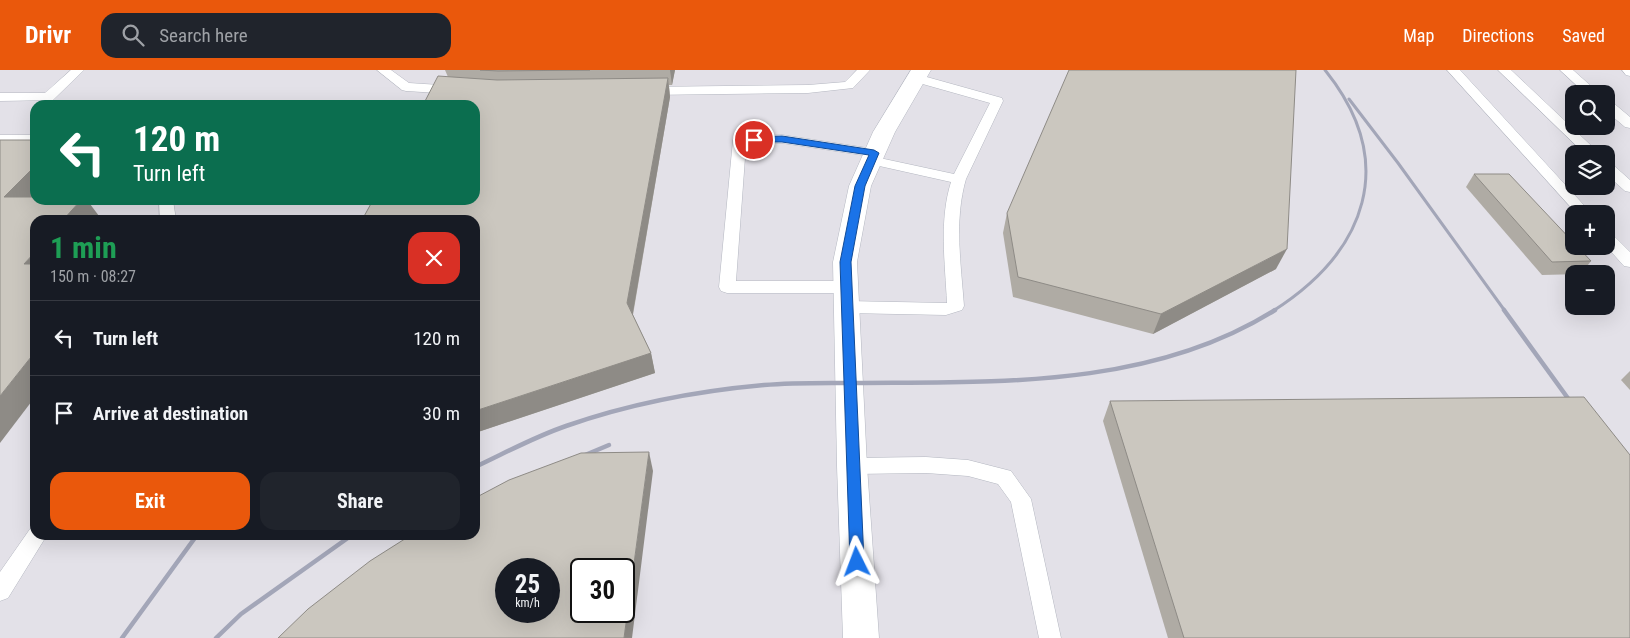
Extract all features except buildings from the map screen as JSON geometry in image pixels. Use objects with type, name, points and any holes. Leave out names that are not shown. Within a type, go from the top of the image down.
[{"type":"street","points":[[861,638],[852,466],[845,262],[860,186],[884,132],[919,74]]},
{"type":"lane","points":[[0,97],[48,97],[78,70]]},
{"type":"lane","points":[[383,70],[406,88],[464,91]]},
{"type":"lane","points":[[631,91],[808,89],[849,85],[864,70]]},
{"type":"lane","points":[[1453,70],[1577,205]]},
{"type":"lane","points":[[1504,70],[1583,145]]},
{"type":"lane","points":[[1566,70],[1584,85]]},
{"type":"lane","points":[[919,74],[997,101],[959,179],[954,189],[956,306],[946,309],[846,297],[728,288],[740,140],[782,139],[873,157],[959,179]]},
{"type":"lane","points":[[1615,112],[1630,124]]},
{"type":"lane","points":[[0,139],[30,139]]},
{"type":"lane","points":[[1615,174],[1630,188]]},
{"type":"lane","points":[[1615,246],[1630,262]]},
{"type":"lane","points":[[852,466],[926,465],[968,468],[1004,477],[1021,498],[1050,638]]},
{"type":"lane","points":[[0,591],[34,540]]},
{"type":"shaded area","points":[[0,70],[1630,70],[1630,638],[0,638]]},
{"type":"railway","points":[[1273,311],[1305,287],[1331,261],[1350,233],[1362,202],[1366,171],[1361,138],[1348,104],[1325,70]]},
{"type":"railway","points":[[1349,99],[1398,163],[1505,311]]},
{"type":"railway","points":[[480,465],[554,430],[614,411],[664,400],[714,391],[776,384],[969,382],[1023,380],[1076,375],[1128,367],[1179,354],[1228,335],[1275,310]]},
{"type":"railway","points":[[1504,310],[1575,408]]},
{"type":"railway","points":[[578,458],[609,445]]},
{"type":"railway","points":[[122,638],[193,540]]},
{"type":"railway","points":[[216,638],[241,614],[345,540]]},
{"type":"route","points":[[754,140],[782,139],[874,153],[860,186],[845,262],[857,562]]}]
